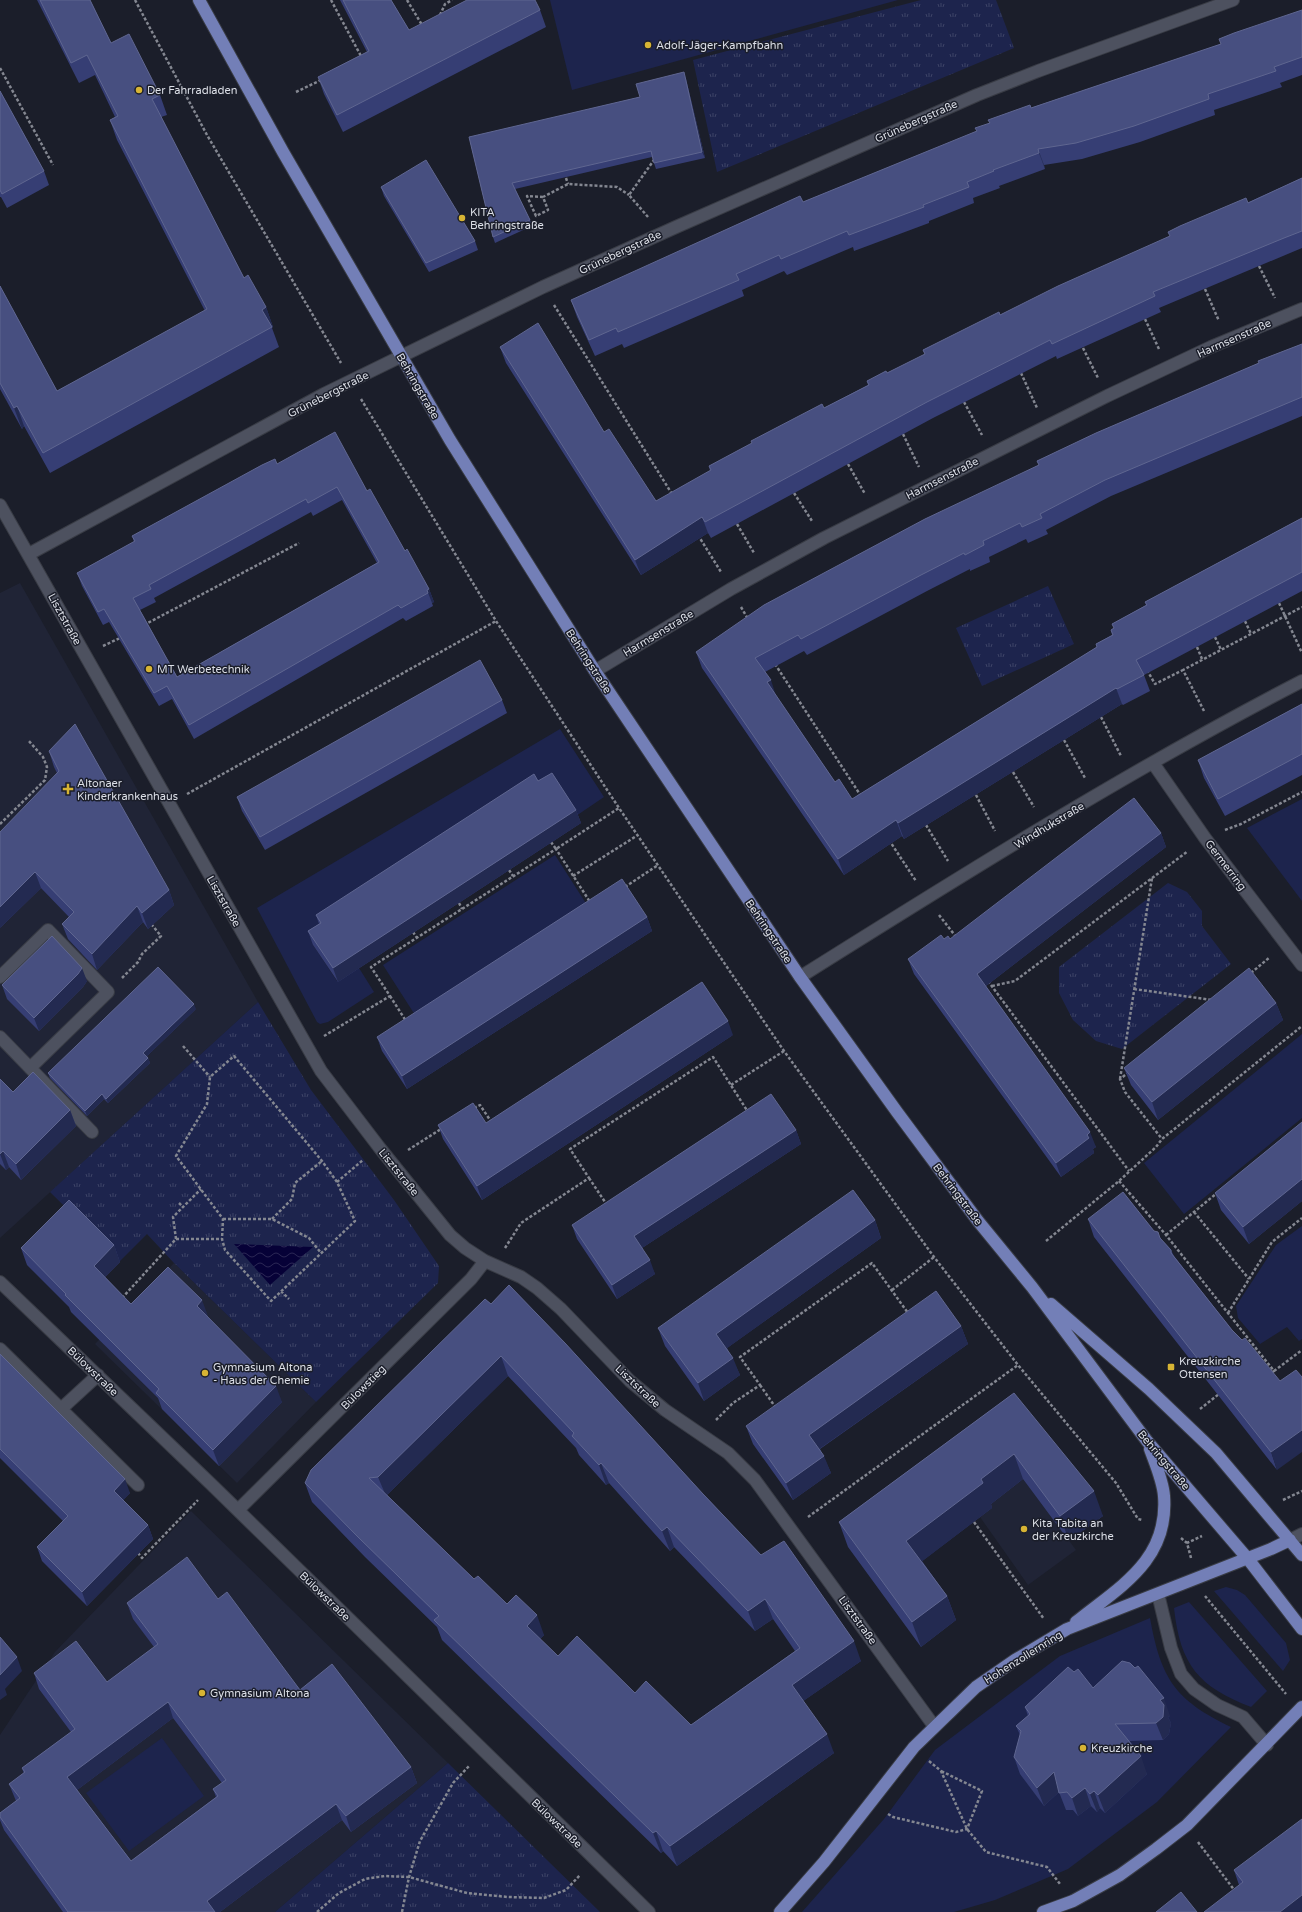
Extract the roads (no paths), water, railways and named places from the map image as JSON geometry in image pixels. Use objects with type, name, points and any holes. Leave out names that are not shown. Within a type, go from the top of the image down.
[{"type":"main road","name":"Behringstraße","points":[[199,0],[283,152],[401,357],[482,492],[595,672],[800,977],[946,1179],[999,1248],[1032,1287],[1147,1441],[1248,1559],[1302,1629]]},
{"type":"main road","name":"Behringstraße","points":[[1032,1287],[1149,1389],[1216,1453],[1302,1555]]},
{"type":"main road","points":[[1062,1632],[1140,1569],[1155,1548],[1162,1525],[1164,1496],[1147,1441]]},
{"type":"main road","name":"Hohenzollernring","points":[[780,1912],[824,1862],[914,1747],[976,1687],[1015,1660],[1062,1632],[1248,1559],[1290,1540]]},
{"type":"main road","points":[[1043,1912],[1073,1901],[1120,1875],[1187,1825],[1302,1708]]},
{"type":"street","name":"Grünebergstraße","points":[[29,554],[324,394],[543,287],[662,233],[977,95],[1038,71],[1233,0]]},
{"type":"street","name":"Harmsenstraße","points":[[595,672],[731,589],[824,538],[1108,396],[1227,340],[1302,308]]},
{"type":"street","name":"Lisztstraße","points":[[0,505],[5,526],[29,554],[321,1071],[379,1147],[450,1234],[465,1248],[484,1261],[521,1277],[537,1288],[561,1309],[630,1381],[665,1410],[728,1453],[755,1480],[934,1726]]},
{"type":"street","name":"Windhukstraße","points":[[800,977],[926,898],[1046,826],[1213,729],[1302,681]]},
{"type":"street","name":"Germerring","points":[[1153,763],[1205,838],[1302,965]]},
{"type":"street","points":[[0,977],[48,930],[108,992],[30,1068]]},
{"type":"street","points":[[0,1037],[92,1132]]},
{"type":"street","name":"Bülowstieg","points":[[238,1510],[471,1279],[484,1261]]},
{"type":"street","name":"Bülowstraße","points":[[0,1282],[238,1510],[594,1860],[649,1912]]},
{"type":"street","points":[[0,1349],[138,1485]]},
{"type":"street","points":[[61,1409],[98,1375]]},
{"type":"street","name":"Hohenzollernring","points":[[1290,1540],[1302,1534]]},
{"type":"street","points":[[1158,1594],[1171,1648],[1181,1674],[1194,1689],[1217,1705],[1243,1717],[1267,1745]]},
{"type":"water","points":[[234,1244],[313,1247],[270,1285]]},
{"type":"place","name":"Adolf-Jäger-Kampfbahn","points":[[648,45]]},
{"type":"place","name":"Der Fahrradladen","points":[[139,90]]},
{"type":"place","name":"KITA Behringstraße","points":[[462,218]]},
{"type":"place","name":"MT Werbetechnik","points":[[149,669]]},
{"type":"place","name":"Altonaer Kinderkrankenhaus","points":[[68,789]]},
{"type":"place","name":"Kreuzkirche Ottensen","points":[[1171,1367]]},
{"type":"place","name":"Gymnasium Altona - Haus der Chemie","points":[[205,1373]]},
{"type":"place","name":"Kita Tabita an der Kreuzkirche","points":[[1024,1529]]},
{"type":"place","name":"Gymnasium Altona","points":[[202,1693]]},
{"type":"place","name":"Kreuzkirche","points":[[1083,1748]]}]
